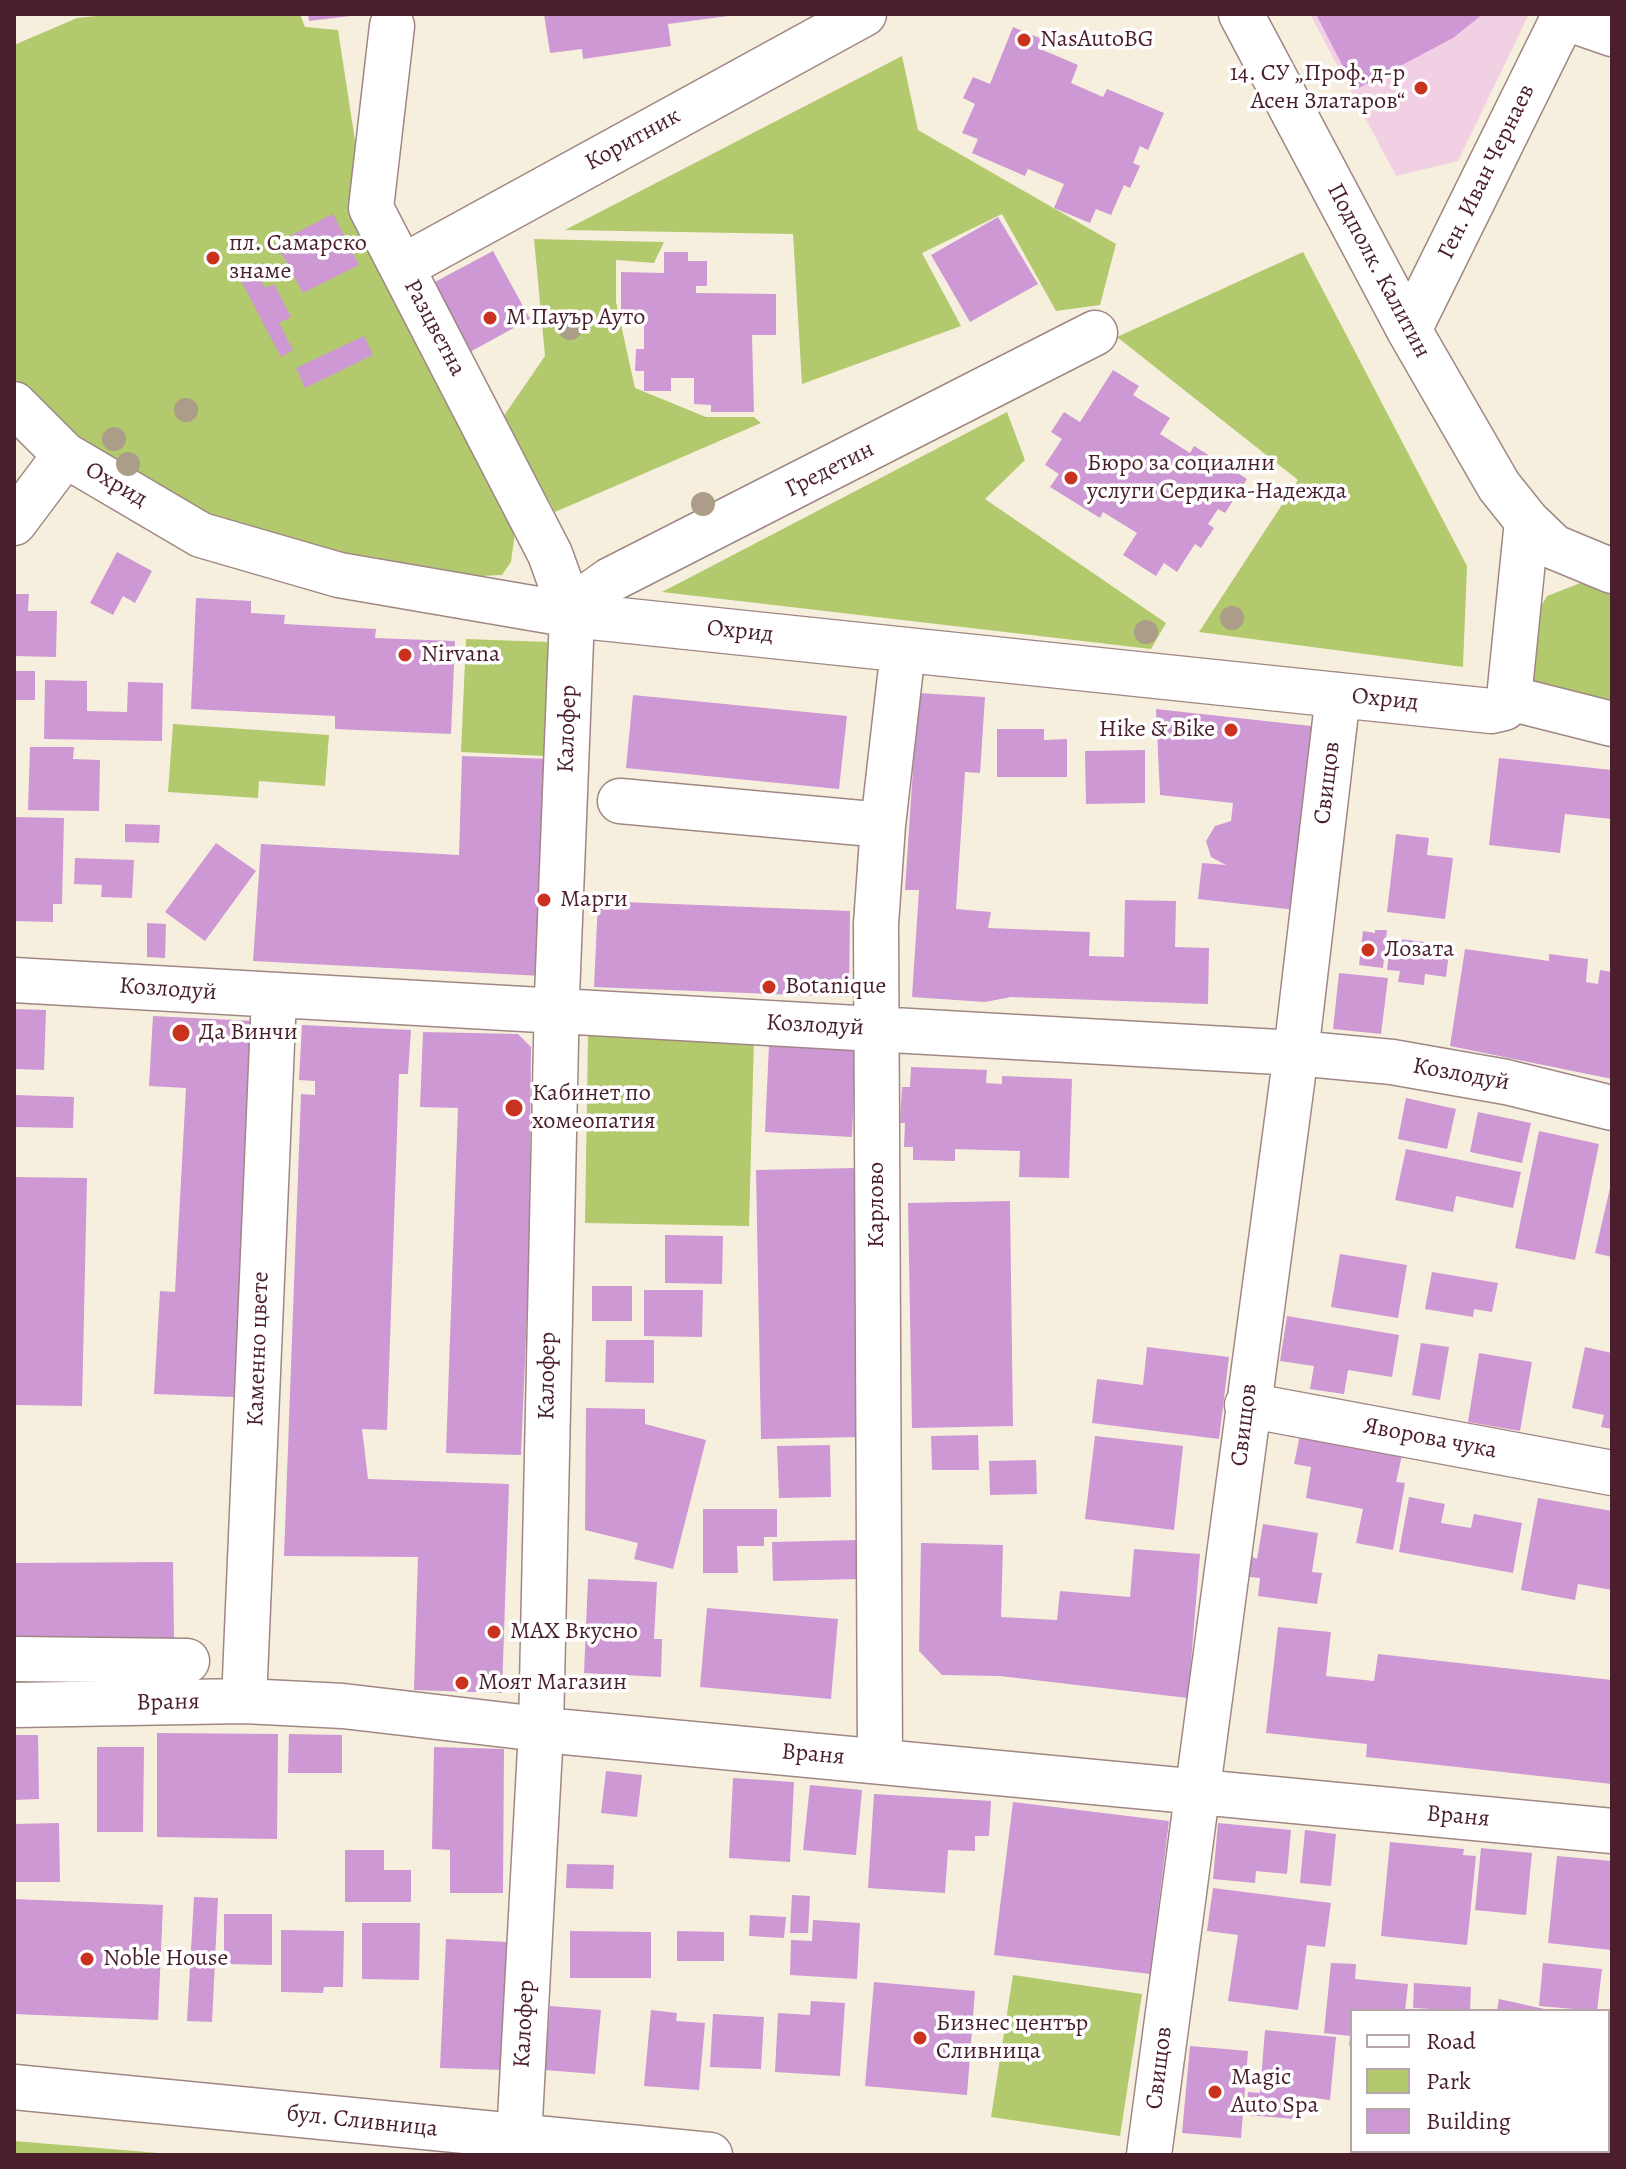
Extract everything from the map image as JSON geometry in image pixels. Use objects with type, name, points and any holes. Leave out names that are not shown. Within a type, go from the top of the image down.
[{"type":"street","name":"Коритник","points":[[402,267],[864,14]]},
{"type":"street","name":"Подполк. Калитин","points":[[1241,14],[1476,452],[1527,521]]},
{"type":"street","name":"Ген. Иван Чернаев","points":[[1409,330],[1564,16]]},
{"type":"street","points":[[1564,16],[1612,34]]},
{"type":"street","name":"Разцветна","points":[[392,26],[371,208],[550,554],[572,615]]},
{"type":"street","name":"Гредетин","points":[[572,615],[589,595],[610,580],[1095,333]]},
{"type":"street","name":"Охрид","points":[[14,404],[65,455],[201,535],[339,575],[572,615],[903,650],[1491,711],[1504,708],[1509,698]]},
{"type":"street","points":[[14,523],[65,455]]},
{"type":"street","points":[[1527,521],[1554,547],[1612,571]]},
{"type":"street","points":[[1527,521],[1509,698],[1612,724]]},
{"type":"street","name":"Калофер","points":[[519,2138],[541,1730],[557,1013],[572,615]]},
{"type":"street","name":"Карлово","points":[[880,1761],[876,924],[883,825],[903,650]]},
{"type":"street","name":"Свищов","points":[[1149,2155],[1296,1053],[1338,695]]},
{"type":"street","points":[[620,801],[883,825]]},
{"type":"street","name":"Козлодуй","points":[[14,980],[1296,1053],[1392,1062],[1492,1079],[1612,1108]]},
{"type":"street","name":"Каменно цвете","points":[[244,1701],[274,997]]},
{"type":"street","name":"Яворова чука","points":[[1247,1405],[1612,1473]]},
{"type":"street","points":[[14,1659],[187,1661]]},
{"type":"street","name":"Враня","points":[[14,1705],[244,1701],[343,1706],[541,1730],[1612,1831]]},
{"type":"street","name":"бул. Сливница","points":[[14,2087],[710,2155]]},
{"type":"shaded area","name":"14. СУ „Проф. д-р Асен Златаров“","points":[[1310,14],[1529,14],[1458,161],[1396,176]]},
{"type":"green space","name":"пл. Самарско знаме","points":[[116,14],[300,14],[305,27],[338,30],[366,212],[515,533],[511,562],[502,575],[481,576],[367,556],[326,553],[177,502],[98,457],[14,378],[14,45],[77,18]]},
{"type":"green space","points":[[902,56],[918,130],[1116,244],[1100,305],[1056,311],[1002,214],[922,253],[961,326],[802,384],[793,234],[565,230]]},
{"type":"green space","points":[[534,239],[664,242],[654,263],[616,260],[616,302],[635,388],[706,417],[754,417],[761,423],[555,512],[503,417],[545,356]]},
{"type":"green space","points":[[1303,252],[1467,566],[1463,667],[1199,632],[1298,480],[1117,337]]},
{"type":"green space","points":[[1007,412],[1025,460],[985,499],[1166,623],[1151,649],[662,592]]},
{"type":"green space","points":[[1583,582],[1612,590],[1612,724],[1515,695],[1528,629],[1547,596]]},
{"type":"green space","points":[[466,639],[548,642],[545,756],[461,752]]},
{"type":"green space","points":[[173,724],[329,735],[325,786],[259,781],[258,798],[168,792]]},
{"type":"green space","points":[[588,1035],[754,1038],[749,1226],[585,1223]]},
{"type":"green space","points":[[1013,1975],[1142,1994],[1120,2136],[991,2117]]},
{"type":"green space","points":[[14,2141],[183,2155],[14,2155]]},
{"type":"building","points":[[308,14],[349,14],[350,16],[309,21]]},
{"type":"building","points":[[544,14],[728,16],[668,24],[671,46],[583,59],[582,49],[550,53]]},
{"type":"building","points":[[1316,14],[1483,14],[1453,38],[1355,90]]},
{"type":"building","points":[[1013,27],[1042,39],[1038,48],[1078,65],[1071,83],[1103,97],[1107,89],[1164,113],[1148,150],[1140,146],[1133,163],[1140,166],[1130,188],[1124,185],[1111,215],[1096,209],[1090,223],[1054,208],[1064,184],[1028,169],[1025,176],[972,153],[978,139],[962,133],[975,104],[963,98],[973,77],[990,84]]},
{"type":"building","points":[[333,214],[359,265],[303,293],[276,243]]},
{"type":"building","points":[[998,217],[1038,284],[970,322],[931,255]]},
{"type":"building","points":[[493,251],[530,319],[470,352],[433,283]]},
{"type":"building","points":[[664,252],[688,252],[688,261],[707,261],[707,286],[696,286],[696,293],[776,294],[776,335],[752,335],[754,412],[711,412],[711,405],[694,404],[694,378],[671,378],[671,391],[644,391],[644,371],[635,371],[636,349],[644,349],[644,311],[621,311],[621,272],[664,273]]},
{"type":"building","points":[[256,271],[265,288],[274,284],[291,317],[279,323],[293,350],[281,357],[240,279]]},
{"type":"building","points":[[364,336],[373,355],[305,388],[296,368]]},
{"type":"building","points":[[1113,370],[1139,386],[1133,395],[1170,418],[1160,434],[1190,453],[1194,446],[1247,479],[1225,513],[1218,509],[1208,524],[1214,528],[1201,548],[1195,544],[1177,572],[1164,563],[1156,576],[1123,555],[1137,533],[1103,512],[1100,518],[1050,487],[1059,474],[1045,465],[1062,439],[1051,432],[1064,412],[1080,422]]},
{"type":"building","points":[[117,552],[152,571],[135,603],[123,596],[113,615],[90,603]]},
{"type":"building","points":[[14,594],[29,594],[28,611],[57,611],[56,657],[14,656]]},
{"type":"building","points":[[196,598],[251,601],[251,613],[285,615],[284,624],[376,629],[375,638],[455,641],[451,734],[335,729],[335,716],[191,709]]},
{"type":"building","points":[[14,671],[35,671],[35,700],[14,700]]},
{"type":"building","points":[[45,680],[87,681],[87,711],[127,712],[128,682],[163,683],[162,741],[44,739]]},
{"type":"building","points":[[918,693],[985,697],[980,773],[965,772],[956,909],[991,912],[988,928],[1090,932],[1089,956],[1124,957],[1125,900],[1176,901],[1175,947],[1209,948],[1208,1004],[1011,997],[985,1002],[912,997],[919,890],[905,890]]},
{"type":"building","points":[[633,695],[847,716],[839,789],[626,768]]},
{"type":"building","points":[[1156,709],[1329,728],[1296,910],[1198,899],[1202,863],[1226,865],[1211,857],[1206,841],[1215,826],[1231,821],[1233,803],[1160,795]]},
{"type":"building","points":[[997,729],[1044,729],[1044,740],[1067,739],[1067,777],[997,777]]},
{"type":"building","points":[[30,747],[74,747],[73,759],[100,760],[99,811],[28,810]]},
{"type":"building","points":[[1145,750],[1145,803],[1086,804],[1085,751]]},
{"type":"building","points":[[462,756],[553,759],[542,976],[253,961],[261,844],[459,855]]},
{"type":"building","points":[[1499,758],[1612,770],[1612,819],[1565,814],[1560,853],[1489,845]]},
{"type":"building","points":[[14,817],[64,818],[62,904],[53,904],[53,922],[14,921]]},
{"type":"building","points":[[125,824],[160,825],[159,843],[125,842]]},
{"type":"building","points":[[1396,834],[1429,838],[1427,855],[1453,858],[1445,919],[1387,912]]},
{"type":"building","points":[[216,843],[256,871],[205,941],[165,912]]},
{"type":"building","points":[[75,858],[134,860],[132,898],[101,897],[102,885],[74,884]]},
{"type":"building","points":[[598,901],[850,911],[849,997],[594,987]]},
{"type":"building","points":[[147,923],[166,924],[165,958],[147,957]]},
{"type":"building","points":[[1375,930],[1387,930],[1383,968],[1359,965],[1363,931],[1375,933]]},
{"type":"building","points":[[1391,938],[1450,945],[1446,977],[1425,974],[1424,985],[1398,982],[1400,971],[1387,970]]},
{"type":"building","points":[[1465,949],[1549,961],[1549,954],[1588,959],[1586,982],[1598,984],[1600,970],[1612,972],[1612,1079],[1450,1046]]},
{"type":"building","points":[[1339,973],[1388,978],[1381,1034],[1333,1029]]},
{"type":"building","points":[[14,1009],[46,1010],[44,1070],[14,1069]]},
{"type":"building","points":[[153,1016],[254,1021],[234,1397],[154,1394],[160,1291],[175,1292],[186,1088],[149,1086]]},
{"type":"building","points":[[302,1025],[411,1030],[408,1074],[399,1074],[387,1430],[362,1429],[368,1479],[509,1484],[502,1693],[414,1690],[418,1557],[284,1556],[301,1094],[315,1095],[315,1081],[299,1080]]},
{"type":"building","points":[[423,1032],[518,1034],[531,1047],[529,1265],[521,1455],[446,1453],[458,1108],[420,1107]]},
{"type":"building","points":[[769,1044],[856,1048],[852,1137],[765,1132]]},
{"type":"building","points":[[911,1067],[987,1070],[986,1083],[1002,1084],[1002,1076],[1072,1079],[1069,1178],[1019,1177],[1020,1151],[955,1149],[955,1161],[913,1160],[913,1147],[904,1147],[905,1123],[900,1123],[902,1087],[910,1087]]},
{"type":"building","points":[[14,1095],[74,1097],[73,1128],[14,1127]]},
{"type":"building","points":[[1406,1098],[1456,1109],[1447,1149],[1398,1139]]},
{"type":"building","points":[[1478,1112],[1531,1123],[1522,1163],[1470,1152]]},
{"type":"building","points":[[1539,1131],[1599,1144],[1575,1260],[1515,1248]]},
{"type":"building","points":[[1406,1149],[1521,1172],[1513,1208],[1456,1196],[1453,1212],[1395,1200]]},
{"type":"building","points":[[857,1168],[861,1437],[761,1439],[756,1170]]},
{"type":"building","points":[[14,1177],[87,1178],[82,1406],[14,1405]]},
{"type":"building","points":[[1612,1179],[1612,1257],[1595,1253]]},
{"type":"building","points":[[1010,1201],[1013,1426],[912,1428],[908,1203]]},
{"type":"building","points":[[665,1235],[723,1236],[722,1284],[665,1283]]},
{"type":"building","points":[[1340,1254],[1407,1265],[1398,1318],[1331,1307]]},
{"type":"building","points":[[1432,1272],[1498,1283],[1492,1312],[1474,1309],[1473,1317],[1425,1309]]},
{"type":"building","points":[[592,1286],[632,1286],[632,1321],[592,1321]]},
{"type":"building","points":[[644,1290],[703,1290],[702,1337],[644,1336]]},
{"type":"building","points":[[1287,1316],[1399,1335],[1392,1377],[1348,1370],[1344,1394],[1310,1389],[1314,1366],[1280,1361]]},
{"type":"building","points":[[606,1340],[654,1340],[654,1383],[605,1382]]},
{"type":"building","points":[[1421,1343],[1449,1347],[1440,1400],[1412,1395]]},
{"type":"building","points":[[1147,1347],[1229,1357],[1219,1439],[1092,1423],[1097,1379],[1143,1385]]},
{"type":"building","points":[[1585,1347],[1612,1353],[1612,1429],[1601,1427],[1604,1415],[1572,1408]]},
{"type":"building","points":[[1479,1353],[1532,1362],[1520,1431],[1468,1422]]},
{"type":"building","points":[[586,1408],[645,1409],[645,1424],[706,1440],[673,1569],[634,1559],[638,1543],[585,1530]]},
{"type":"building","points":[[978,1435],[979,1470],[932,1470],[931,1436]]},
{"type":"building","points":[[1300,1435],[1402,1455],[1396,1482],[1405,1483],[1393,1550],[1356,1543],[1363,1509],[1306,1498],[1311,1467],[1294,1464]]},
{"type":"building","points":[[1095,1436],[1183,1446],[1174,1530],[1085,1519]]},
{"type":"building","points":[[830,1445],[831,1497],[779,1498],[777,1446]]},
{"type":"building","points":[[1036,1460],[1037,1494],[990,1495],[989,1461]]},
{"type":"building","points":[[1409,1497],[1445,1504],[1441,1523],[1471,1528],[1474,1514],[1522,1523],[1513,1573],[1399,1552]]},
{"type":"building","points":[[1538,1498],[1612,1511],[1612,1590],[1578,1584],[1575,1600],[1521,1590]]},
{"type":"building","points":[[703,1509],[777,1509],[777,1537],[764,1537],[764,1546],[737,1546],[738,1573],[703,1573]]},
{"type":"building","points":[[1263,1524],[1318,1533],[1312,1572],[1322,1573],[1317,1604],[1258,1596],[1260,1578],[1249,1577],[1252,1557],[1257,1559]]},
{"type":"building","points":[[858,1540],[859,1579],[773,1581],[772,1542]]},
{"type":"building","points":[[921,1543],[1003,1545],[1001,1617],[1057,1620],[1060,1591],[1130,1597],[1134,1549],[1200,1554],[1188,1698],[1000,1676],[942,1675],[919,1651]]},
{"type":"building","points":[[173,1562],[174,1639],[14,1640],[14,1563]]},
{"type":"building","points":[[588,1579],[657,1582],[654,1639],[662,1639],[661,1677],[584,1673]]},
{"type":"building","points":[[707,1608],[838,1619],[831,1699],[700,1687]]},
{"type":"building","points":[[1278,1627],[1331,1632],[1326,1676],[1374,1681],[1378,1654],[1612,1680],[1612,1784],[1366,1757],[1367,1744],[1266,1733]]},
{"type":"building","points":[[157,1733],[278,1734],[277,1839],[157,1837]]},
{"type":"building","points":[[289,1734],[342,1735],[342,1773],[288,1773]]},
{"type":"building","points":[[14,1735],[38,1735],[39,1799],[14,1800]]},
{"type":"building","points":[[97,1747],[144,1747],[143,1832],[97,1832]]},
{"type":"building","points":[[434,1747],[504,1749],[503,1893],[450,1893],[450,1850],[432,1849]]},
{"type":"building","points":[[606,1771],[642,1775],[637,1817],[601,1813]]},
{"type":"building","points":[[733,1778],[794,1782],[790,1862],[729,1858]]},
{"type":"building","points":[[810,1785],[862,1790],[856,1855],[803,1850]]},
{"type":"building","points":[[874,1794],[991,1801],[989,1836],[975,1836],[975,1851],[948,1850],[945,1893],[868,1888]]},
{"type":"building","points":[[1013,1802],[1169,1821],[1150,1974],[994,1955]]},
{"type":"building","points":[[59,1823],[60,1882],[14,1882],[14,1824]]},
{"type":"building","points":[[1218,1823],[1291,1830],[1287,1874],[1256,1871],[1255,1883],[1213,1879]]},
{"type":"building","points":[[1305,1830],[1336,1834],[1331,1886],[1300,1883]]},
{"type":"building","points":[[1390,1842],[1464,1849],[1463,1855],[1476,1856],[1467,1945],[1381,1936]]},
{"type":"building","points":[[1481,1848],[1532,1853],[1526,1915],[1475,1910]]},
{"type":"building","points":[[345,1850],[384,1850],[384,1870],[411,1870],[411,1902],[345,1902]]},
{"type":"building","points":[[1557,1856],[1612,1861],[1611,1950],[1548,1943]]},
{"type":"building","points":[[567,1864],[614,1865],[613,1889],[566,1888]]},
{"type":"building","points":[[1213,1888],[1331,1903],[1325,1947],[1307,1945],[1298,2010],[1228,2001],[1238,1935],[1207,1931]]},
{"type":"building","points":[[792,1895],[810,1896],[808,1933],[790,1933]]},
{"type":"building","points":[[194,1897],[218,1898],[212,2022],[187,2021]]},
{"type":"building","name":"Noble House","points":[[14,1899],[163,1905],[158,2020],[14,2014]]},
{"type":"building","points":[[224,1914],[272,1914],[272,1965],[224,1964]]},
{"type":"building","points":[[750,1915],[786,1917],[784,1938],[749,1936]]},
{"type":"building","points":[[813,1920],[860,1923],[857,1979],[790,1975],[791,1940],[812,1941]]},
{"type":"building","points":[[362,1923],[420,1923],[419,1980],[362,1979]]},
{"type":"building","points":[[281,1930],[344,1931],[343,1987],[324,1987],[323,1993],[281,1992]]},
{"type":"building","points":[[570,1931],[651,1932],[651,1978],[570,1978]]},
{"type":"building","points":[[677,1931],[724,1932],[724,1961],[677,1961]]},
{"type":"building","points":[[446,1939],[509,1942],[504,2070],[440,2068]]},
{"type":"building","points":[[1331,1963],[1356,1964],[1355,1979],[1408,1984],[1405,2009],[1350,2009],[1350,2036],[1324,2033]]},
{"type":"building","points":[[1543,1963],[1602,1969],[1597,2009],[1539,2006]]},
{"type":"building","name":"Бизнес център Сливница","points":[[874,1982],[975,1991],[967,2095],[865,2086]]},
{"type":"building","points":[[1414,1983],[1471,1987],[1470,2009],[1413,2008]]},
{"type":"building","points":[[1499,1999],[1544,2009],[1497,2009]]},
{"type":"building","points":[[811,2001],[845,2003],[840,2076],[775,2072],[778,2013],[810,2015]]},
{"type":"building","points":[[550,2006],[601,2010],[595,2074],[545,2070]]},
{"type":"building","points":[[651,2010],[677,2013],[676,2021],[705,2023],[699,2090],[644,2086]]},
{"type":"building","points":[[713,2014],[764,2017],[761,2069],[710,2067]]},
{"type":"building","points":[[1265,2030],[1336,2037],[1330,2100],[1298,2096],[1295,2119],[1246,2115],[1248,2092],[1260,2093]]},
{"type":"building","name":"Magic Auto Spa","points":[[1190,2046],[1248,2051],[1241,2138],[1182,2133]]},
{"type":"place","name":"NasAutoBG","points":[[1024,40]]},
{"type":"place","name":"14. СУ „Проф. д-р Асен Златаров“","points":[[1421,88]]},
{"type":"place","name":"пл. Самарско знаме","points":[[213,258]]},
{"type":"place","name":"М Пауър Ауто","points":[[490,318]]},
{"type":"place","name":"Бюро за социални услуги Сердика-Надежда","points":[[1071,478]]},
{"type":"place","name":"Nirvana","points":[[405,655]]},
{"type":"place","name":"Hike & Bike","points":[[1231,730]]},
{"type":"place","name":"Марги","points":[[544,900]]},
{"type":"place","name":"Лозата","points":[[1368,950]]},
{"type":"place","name":"Botanique","points":[[769,987]]},
{"type":"place","name":"Да Винчи","points":[[181,1033]]},
{"type":"place","name":"Кабинет по хомеопатия","points":[[514,1108]]},
{"type":"place","name":"MAX Вкусно","points":[[494,1632]]},
{"type":"place","name":"Моят Магазин","points":[[462,1683]]},
{"type":"place","name":"Noble House","points":[[87,1959]]},
{"type":"place","name":"Бизнес център Сливница","points":[[920,2038]]},
{"type":"place","name":"Magic Auto Spa","points":[[1215,2092]]}]
